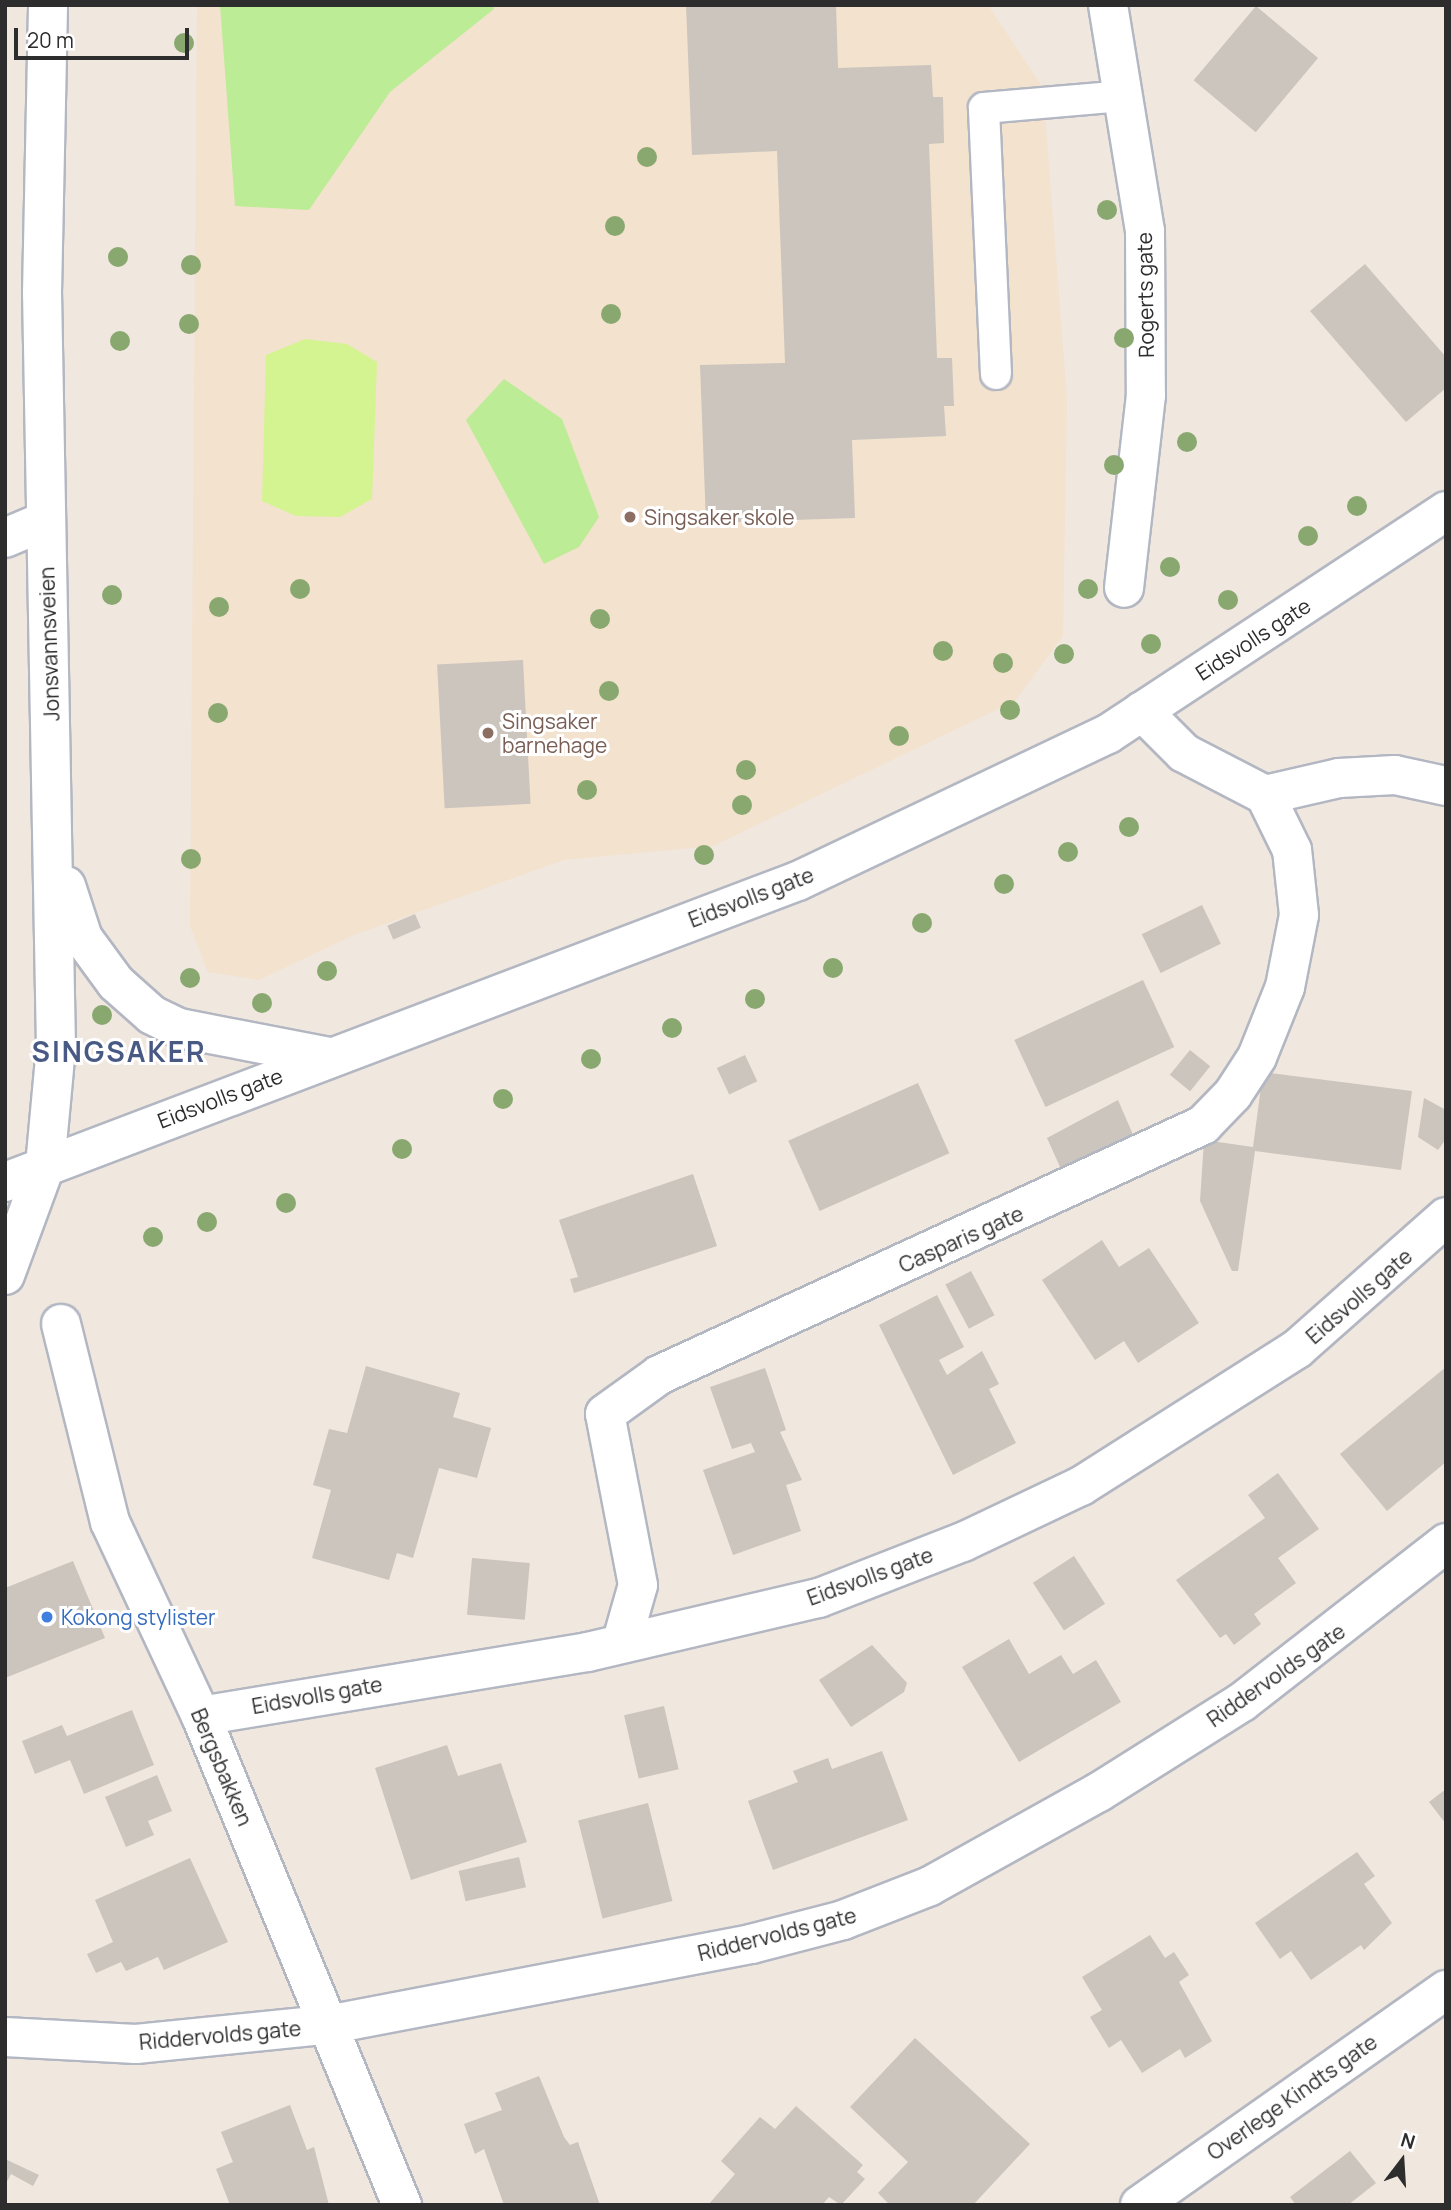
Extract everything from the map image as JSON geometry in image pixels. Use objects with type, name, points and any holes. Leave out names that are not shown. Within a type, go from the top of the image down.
[{"type":"street","name":"Jonsvannsveien","points":[[5,1275],[45,1166],[56,1048],[55,850],[45,521],[48,5]]},
{"type":"street","name":"Rogerts gate","points":[[1115,9],[1124,96],[1145,231],[1146,396],[1124,588]]},
{"type":"street","name":"Eidsvolls gate","points":[[5,1182],[798,880],[1142,711],[1446,511]]},
{"type":"street","points":[[5,538],[45,521]]},
{"type":"street","points":[[1142,711],[1184,753],[1265,795],[1353,777],[1395,775],[1446,786]]},
{"type":"street","name":"Casparis gate","points":[[622,1641],[638,1585],[605,1413],[659,1375],[1203,1125],[1233,1094],[1257,1056],[1284,987],[1299,915],[1292,850],[1265,795]]},
{"type":"street","points":[[55,850],[83,938],[116,983],[152,1015],[179,1028],[332,1057]]},
{"type":"street","name":"Eidsvolls gate","points":[[201,1716],[622,1641],[819,1598],[964,1542],[1081,1486],[1297,1349],[1446,1217]]},
{"type":"street","name":"Bergsbakken","points":[[61,1324],[110,1522],[201,1716],[332,2024],[402,2205]]},
{"type":"street","name":"Riddervolds gate","points":[[5,2037],[136,2044],[332,2024],[751,1944],[843,1920],[930,1886],[1242,1702],[1446,1543]]},
{"type":"street","name":"Overlege Kindts gate","points":[[1140,2205],[1446,1990]]},
{"type":"lane","points":[[996,374],[984,108],[1124,96]]},
{"type":"shaded area","name":"Singsaker skole","points":[[197,5],[988,5],[1043,88],[1067,399],[1063,636],[1015,701],[713,846],[564,860],[354,935],[259,980],[208,972],[190,926]]},
{"type":"green space","points":[[220,5],[493,5],[494,9],[390,92],[309,210],[235,206]]},
{"type":"green space","points":[[305,339],[347,344],[377,362],[372,499],[340,517],[296,516],[262,501],[266,355]]},
{"type":"green space","points":[[504,379],[562,419],[599,517],[579,547],[544,564],[466,420]]},
{"type":"building","points":[[686,5],[836,5],[838,68],[931,65],[933,97],[943,97],[944,143],[929,144],[937,358],[952,358],[954,406],[944,406],[946,436],[852,440],[855,518],[706,523],[700,365],[785,363],[777,151],[692,155]]},
{"type":"building","points":[[1256,6],[1318,58],[1256,132],[1194,80]]},
{"type":"building","points":[[1365,264],[1446,357],[1446,388],[1406,422],[1310,311]]},
{"type":"building","points":[[523,660],[531,804],[445,808],[437,665]]},
{"type":"building","points":[[1202,905],[1221,944],[1161,973],[1142,934]]},
{"type":"building","points":[[415,914],[421,928],[393,940],[387,926]]},
{"type":"building","points":[[1143,980],[1174,1047],[1046,1107],[1014,1040]]},
{"type":"building","points":[[1190,1050],[1210,1066],[1190,1091],[1170,1075]]},
{"type":"building","points":[[745,1055],[757,1081],[729,1094],[717,1068]]},
{"type":"building","points":[[1263,1072],[1412,1091],[1401,1170],[1255,1151],[1238,1271],[1232,1271],[1200,1201],[1204,1140],[1253,1147]]},
{"type":"building","points":[[918,1083],[949,1153],[820,1211],[788,1141]]},
{"type":"building","points":[[1424,1098],[1446,1110],[1446,1139],[1438,1150],[1418,1137]]},
{"type":"building","points":[[1118,1100],[1134,1137],[1061,1169],[1047,1138]]},
{"type":"building","points":[[693,1174],[717,1246],[574,1293],[570,1279],[578,1277],[559,1220]]},
{"type":"building","points":[[1102,1240],[1119,1267],[1149,1248],[1199,1323],[1138,1363],[1124,1341],[1095,1360],[1042,1280]]},
{"type":"building","points":[[971,1271],[994,1315],[969,1329],[945,1285]]},
{"type":"building","points":[[937,1295],[964,1347],[939,1360],[947,1375],[982,1351],[999,1384],[989,1389],[1016,1443],[953,1475],[879,1325]]},
{"type":"building","points":[[366,1366],[460,1393],[453,1417],[491,1428],[477,1478],[439,1468],[413,1558],[397,1553],[389,1580],[312,1558],[331,1490],[313,1485],[329,1429],[347,1433]]},
{"type":"building","points":[[1446,1367],[1446,1462],[1387,1511],[1340,1454]]},
{"type":"building","points":[[765,1368],[786,1430],[780,1432],[802,1480],[786,1485],[801,1531],[733,1555],[703,1470],[755,1452],[751,1443],[732,1449],[710,1387]]},
{"type":"building","points":[[1278,1473],[1319,1529],[1278,1558],[1296,1583],[1254,1614],[1261,1624],[1234,1645],[1226,1634],[1220,1638],[1176,1580],[1265,1518],[1248,1495]]},
{"type":"building","points":[[1074,1556],[1105,1604],[1064,1630],[1033,1583]]},
{"type":"building","points":[[472,1558],[530,1563],[525,1620],[467,1615]]},
{"type":"building","points":[[73,1561],[105,1638],[5,1678],[5,1588]]},
{"type":"building","points":[[1009,1639],[1029,1674],[1061,1655],[1073,1674],[1096,1660],[1121,1702],[1019,1762],[962,1667]]},
{"type":"building","points":[[872,1645],[907,1683],[904,1692],[851,1727],[819,1680]]},
{"type":"building","points":[[664,1706],[679,1769],[639,1779],[624,1715]]},
{"type":"building","points":[[132,1710],[154,1765],[84,1794],[70,1760],[35,1774],[22,1741],[62,1725],[67,1736]]},
{"type":"building","points":[[447,1745],[458,1776],[501,1763],[527,1842],[411,1880],[375,1768]]},
{"type":"building","points":[[882,1751],[908,1820],[773,1870],[748,1801],[798,1782],[793,1771],[828,1758],[832,1769]]},
{"type":"building","points":[[157,1775],[172,1811],[148,1821],[154,1835],[126,1847],[105,1797]]},
{"type":"building","points":[[1446,1789],[1446,1824],[1429,1802]]},
{"type":"building","points":[[648,1803],[672,1901],[603,1918],[578,1820]]},
{"type":"building","points":[[1357,1852],[1375,1876],[1364,1884],[1392,1923],[1364,1950],[1361,1945],[1311,1980],[1291,1951],[1280,1959],[1255,1923]]},
{"type":"building","points":[[519,1857],[526,1887],[466,1901],[459,1871]]},
{"type":"building","points":[[190,1858],[228,1942],[164,1970],[158,1957],[126,1971],[121,1962],[96,1973],[87,1954],[113,1942],[95,1900]]},
{"type":"building","points":[[1150,1935],[1165,1958],[1174,1952],[1189,1975],[1179,1982],[1212,2041],[1185,2058],[1180,2049],[1142,2073],[1121,2040],[1109,2048],[1090,2017],[1102,2010],[1082,1977]]},
{"type":"building","points":[[915,2038],[1030,2144],[973,2205],[890,2205],[878,2193],[908,2162],[850,2107]]},
{"type":"building","points":[[539,2076],[564,2137],[570,2145],[578,2142],[600,2205],[504,2205],[484,2149],[475,2154],[464,2124],[502,2110],[495,2093]]},
{"type":"building","points":[[290,2105],[307,2150],[314,2147],[329,2205],[230,2205],[216,2169],[233,2162],[221,2132]]},
{"type":"building","points":[[796,2106],[863,2165],[857,2172],[865,2179],[841,2205],[829,2197],[822,2205],[708,2205],[735,2174],[721,2161],[760,2117],[775,2129]]},
{"type":"building","points":[[1350,2151],[1376,2183],[1348,2205],[1296,2205],[1290,2197]]},
{"type":"building","points":[[5,2159],[39,2175],[33,2186],[11,2174],[5,2185]]},
{"type":"place","name":"Singsaker skole","points":[[630,517]]},
{"type":"place","name":"Singsaker barnehage","points":[[488,733]]},
{"type":"place","name":"Kokong stylister","points":[[47,1617]]},
{"type":"district","name":"SINGSAKER","points":[[119,1051]]}]
